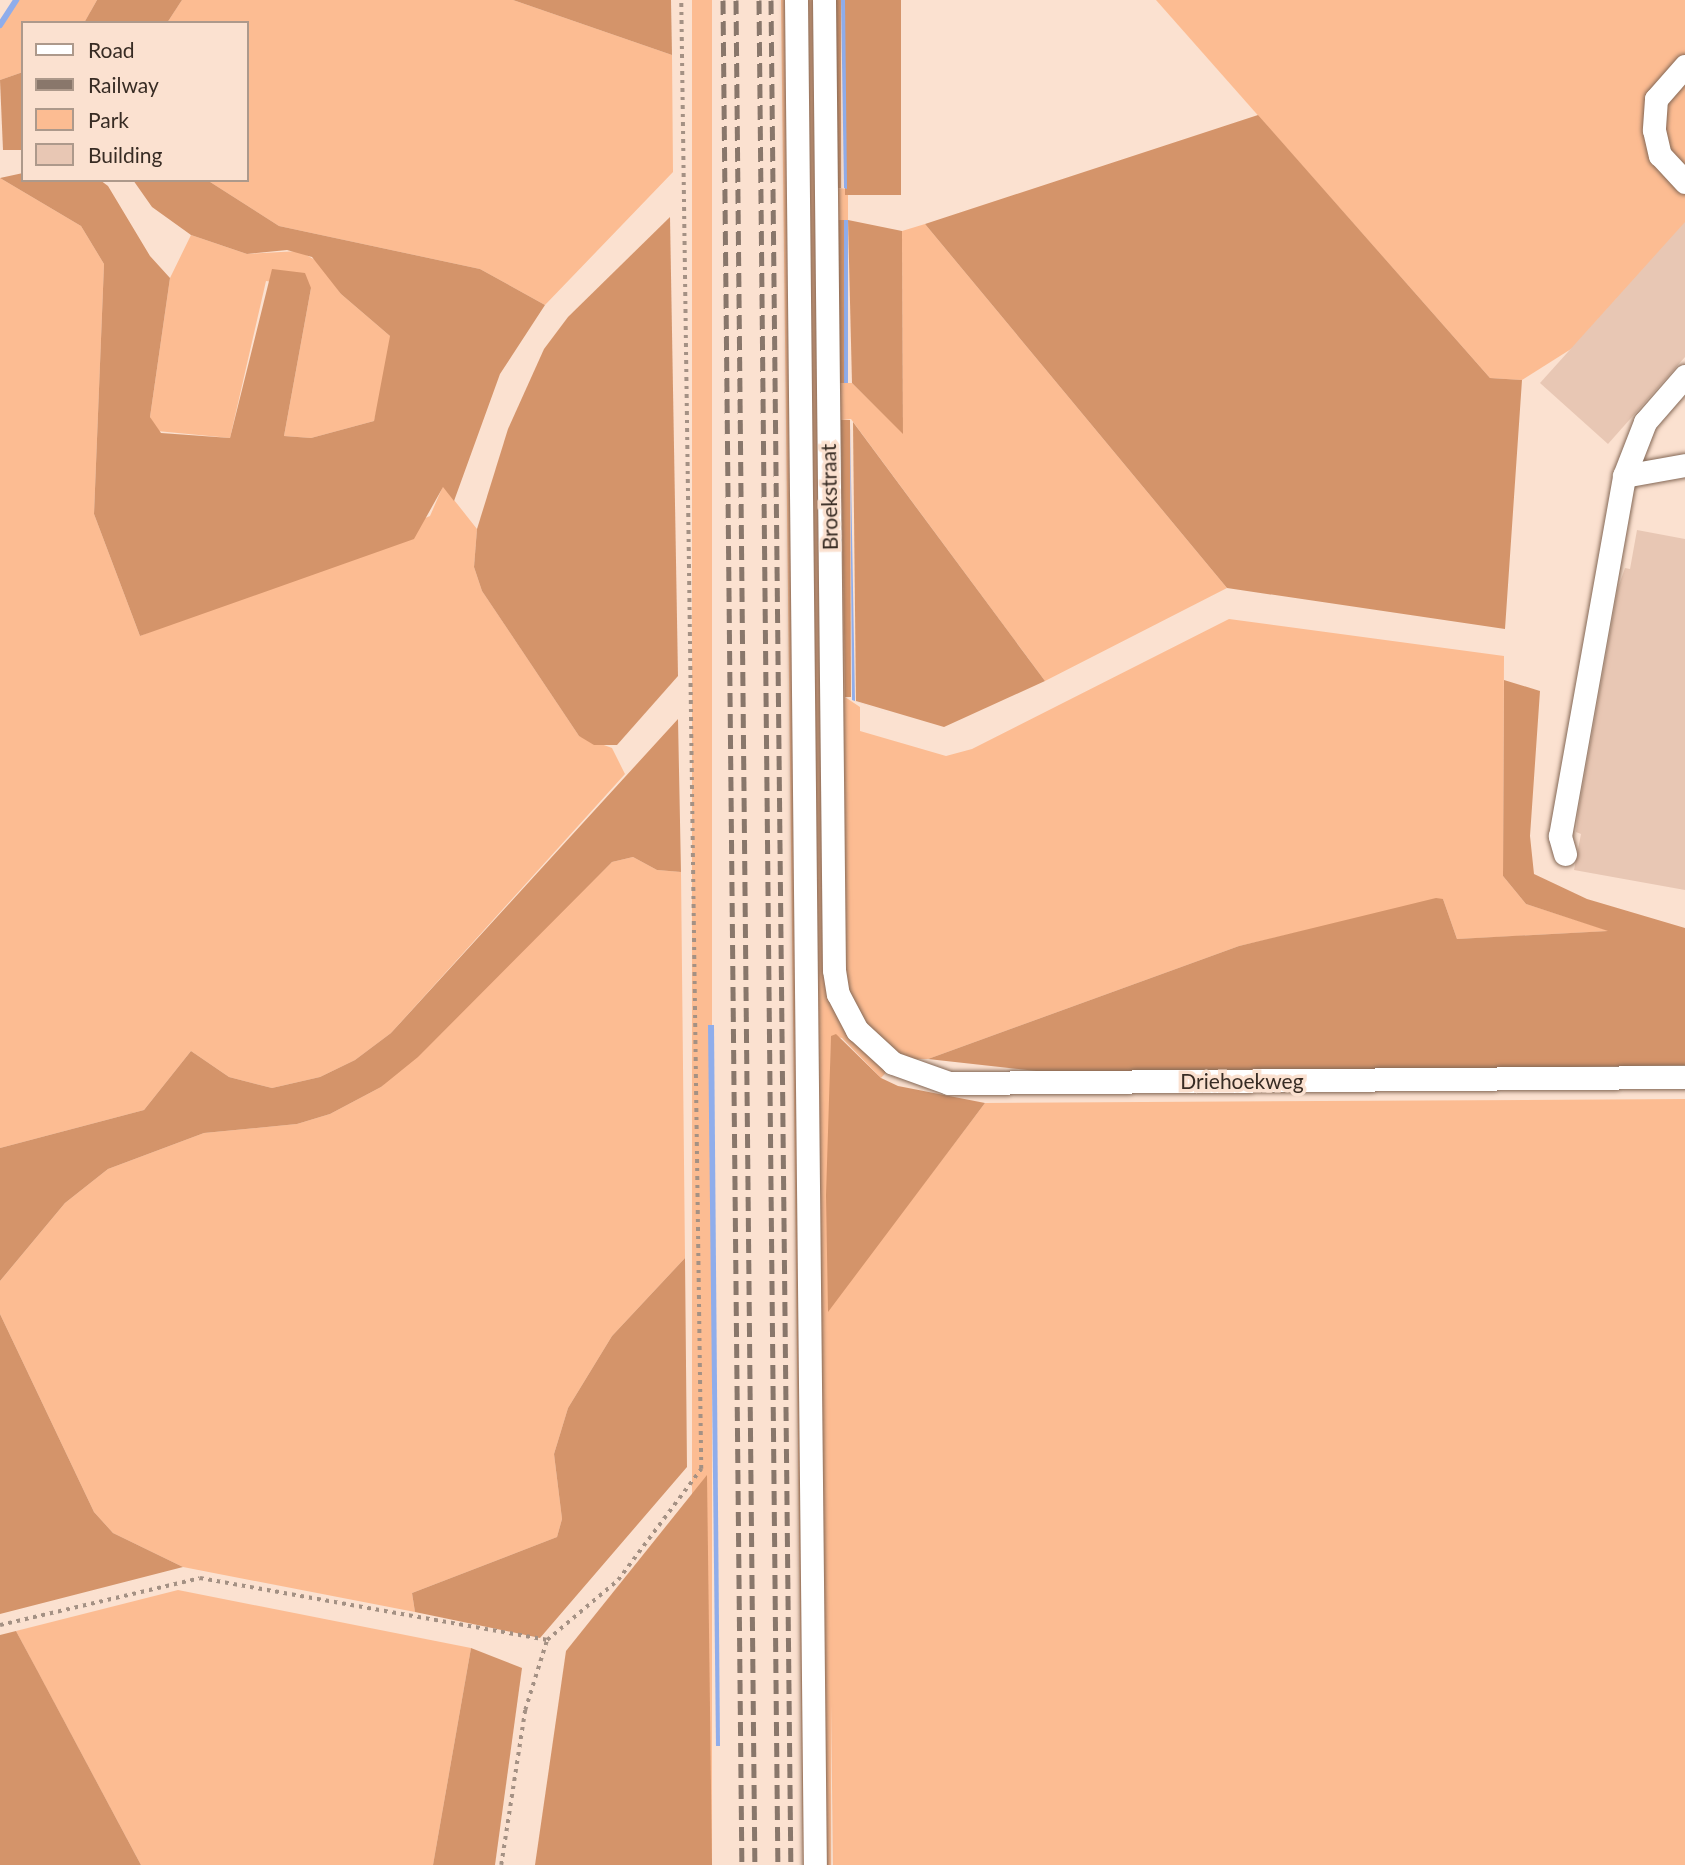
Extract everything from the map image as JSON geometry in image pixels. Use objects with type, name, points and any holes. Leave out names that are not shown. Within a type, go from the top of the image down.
[{"type":"street","points":[[796,0],[815,1865]]},
{"type":"street","name":"Broekstraat","points":[[824,0],[841,1002]]},
{"type":"street","points":[[1685,66],[1656,99],[1654,130],[1660,155],[1685,182]]},
{"type":"street","points":[[1565,854],[1560,836],[1624,476],[1645,422],[1685,376]]},
{"type":"street","points":[[1624,476],[1685,465]]},
{"type":"street","points":[[806,1040],[816,1016],[841,1002]]},
{"type":"street","name":"Driehoekweg","points":[[841,1002],[864,1038],[893,1063],[949,1083],[1685,1077]]},
{"type":"path","points":[[501,1865],[525,1710],[547,1640],[618,1580],[701,1469],[681,0]]},
{"type":"path","points":[[0,1625],[200,1578],[547,1640]]},
{"type":"green space","points":[[17,0],[97,0],[85,21],[21,21],[21,73],[0,80],[0,28]]},
{"type":"green space","points":[[182,0],[513,0],[672,55],[673,172],[545,305],[480,269],[279,226],[210,182],[248,182],[248,21],[168,21]]},
{"type":"green space","points":[[692,0],[712,0],[712,1865],[692,1865]]},
{"type":"green space","points":[[781,0],[820,0],[829,971],[891,1067],[881,1078],[842,1038],[831,1036],[828,1310],[985,1103],[1685,1099],[1685,1865],[833,1865],[831,1705],[831,1865],[803,1865]]},
{"type":"green space","points":[[834,0],[837,188],[848,189],[848,220],[839,220],[840,383],[852,383],[903,433],[902,231],[925,224],[1227,588],[1045,681],[851,419],[842,420],[845,697],[860,707],[860,731],[946,756],[972,749],[1229,619],[1504,656],[1503,876],[1526,904],[1610,931],[1457,939],[1443,899],[1239,946],[928,1059],[897,1059],[887,1053],[843,993]]},
{"type":"green space","points":[[1156,0],[1685,0],[1685,277],[1522,380],[1490,378]]},
{"type":"green space","points":[[0,178],[81,226],[104,264],[94,514],[140,636],[430,516],[443,486],[477,529],[474,567],[482,591],[579,736],[612,748],[625,774],[391,1033],[355,1060],[320,1077],[272,1088],[229,1077],[191,1051],[144,1110],[0,1148]]},
{"type":"green space","points":[[191,235],[247,254],[299,251],[319,262],[341,294],[390,336],[391,353],[374,421],[311,438],[284,436],[311,288],[266,281],[230,438],[157,431],[150,417],[170,278]]},
{"type":"green space","points":[[633,857],[657,870],[681,872],[685,1258],[612,1336],[568,1408],[554,1454],[562,1519],[557,1537],[412,1593],[415,1612],[183,1567],[113,1533],[94,1512],[0,1314],[0,1281],[65,1203],[108,1169],[204,1133],[297,1124],[330,1114],[381,1087],[612,862]]},
{"type":"green space","points":[[178,1590],[471,1648],[433,1865],[141,1865],[16,1631]]},
{"type":"shaded area","points":[[97,0],[182,0],[168,21],[85,21]]},
{"type":"shaded area","points":[[513,0],[671,0],[672,55]]},
{"type":"shaded area","points":[[834,0],[841,0],[841,188],[834,188]]},
{"type":"shaded area","points":[[845,0],[901,0],[901,195],[845,195]]},
{"type":"shaded area","points":[[21,73],[21,150],[3,150],[0,80]]},
{"type":"shaded area","points":[[1258,115],[1490,378],[1522,380],[1505,629],[1227,588],[925,224]]},
{"type":"shaded area","points":[[21,173],[21,182],[103,182],[108,186],[150,256],[170,278],[150,417],[161,433],[230,438],[272,269],[305,273],[311,288],[284,436],[311,438],[374,421],[390,336],[341,294],[312,257],[287,250],[247,254],[191,235],[152,207],[134,182],[210,182],[279,226],[480,269],[545,305],[500,374],[454,501],[443,487],[414,539],[140,636],[94,514],[104,264],[81,226],[0,178]]},
{"type":"shaded area","points":[[670,217],[678,676],[617,745],[594,745],[579,736],[482,591],[474,567],[477,529],[508,429],[544,349],[568,317]]},
{"type":"shaded area","points":[[838,220],[844,220],[848,383],[840,383]]},
{"type":"shaded area","points":[[848,220],[902,231],[903,434],[852,383]]},
{"type":"shaded area","points":[[841,420],[850,420],[851,697],[845,697]]},
{"type":"shaded area","points":[[853,422],[1045,681],[944,727],[856,701]]},
{"type":"shaded area","points":[[1504,680],[1540,691],[1530,836],[1534,874],[1587,899],[1685,928],[1685,1065],[1072,1075],[928,1059],[1239,946],[1436,898],[1443,899],[1457,939],[1608,931],[1526,904],[1503,876]]},
{"type":"shaded area","points":[[678,719],[681,872],[657,870],[633,857],[612,862],[418,1057],[381,1087],[330,1114],[297,1124],[204,1133],[108,1169],[65,1203],[0,1281],[0,1148],[144,1110],[191,1051],[229,1077],[272,1088],[320,1077],[355,1060],[391,1033]]},
{"type":"shaded area","points":[[836,1034],[881,1078],[898,1086],[985,1103],[828,1312],[826,1195],[831,1036]]},
{"type":"shaded area","points":[[685,1258],[687,1467],[540,1638],[415,1612],[412,1593],[557,1537],[562,1519],[554,1454],[568,1408],[612,1336]]},
{"type":"shaded area","points":[[0,1314],[94,1512],[113,1533],[183,1567],[0,1614]]},
{"type":"shaded area","points":[[707,1475],[712,1865],[535,1865],[566,1651]]},
{"type":"shaded area","points":[[16,1631],[141,1865],[0,1865],[0,1635]]},
{"type":"shaded area","points":[[471,1648],[522,1668],[495,1865],[433,1865]]},
{"type":"water","points":[[841,0],[845,0],[847,189],[844,188]]},
{"type":"water","points":[[844,220],[848,220],[848,383],[844,383]]},
{"type":"water","points":[[850,420],[855,701],[926,726],[852,700]]},
{"type":"water","points":[[708,1025],[714,1025],[720,1746],[716,1746]]},
{"type":"building","points":[[1685,222],[1685,357],[1608,444],[1540,383]]},
{"type":"building","points":[[1637,530],[1685,539],[1685,890],[1574,870],[1581,834],[1576,832],[1578,813],[1618,588],[1625,568],[1630,569]]},
{"type":"waterway","points":[[0,25],[16,0]]},
{"type":"railway","points":[[723,0],[742,1865]]},
{"type":"railway","points":[[736,0],[755,1865]]},
{"type":"railway","points":[[759,0],[778,1865]]},
{"type":"railway","points":[[771,0],[791,1865]]}]
